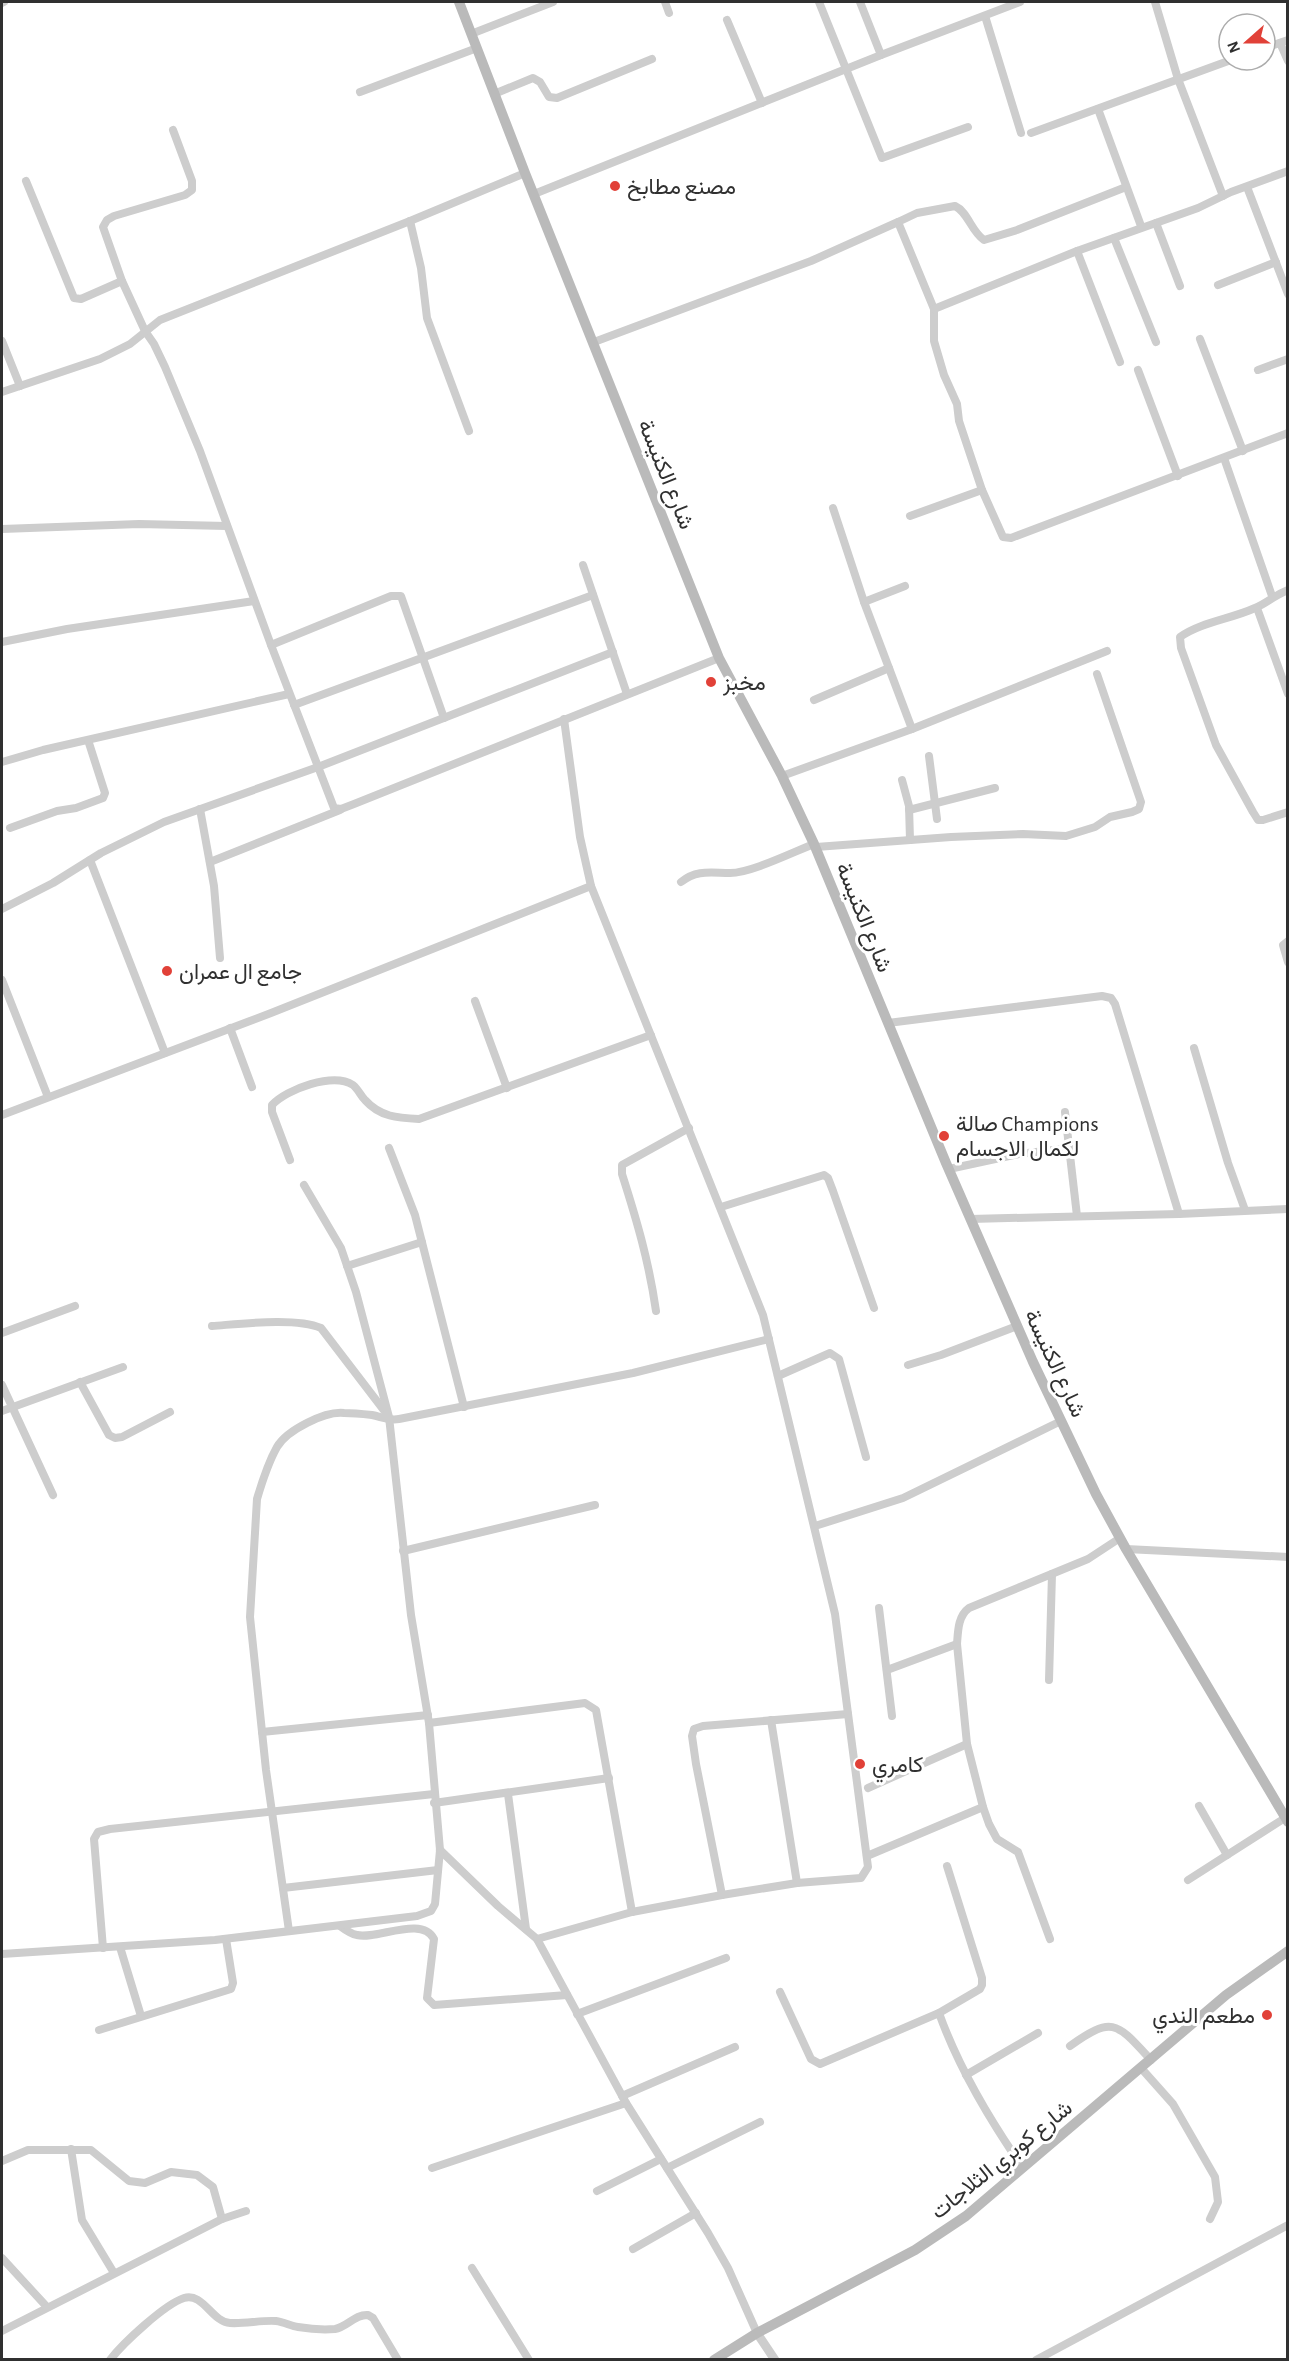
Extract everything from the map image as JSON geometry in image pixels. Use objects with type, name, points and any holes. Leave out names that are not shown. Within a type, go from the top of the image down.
[{"type":"main road","name":"شارع الكنيسة","points":[[459,2],[719,658],[782,776],[815,846],[970,1219],[1017,1326],[1061,1421],[1123,1544],[1286,1820]]},
{"type":"main road","name":"شارع كوبري الثلاجات","points":[[714,2360],[757,2333],[915,2250],[966,2216],[1226,1995],[1287,1951]]},
{"type":"street","points":[[471,34],[553,2]]},
{"type":"street","points":[[665,2],[669,13]]},
{"type":"street","points":[[819,2],[882,158],[968,127]]},
{"type":"street","points":[[860,2],[881,55]]},
{"type":"street","points":[[534,194],[1020,2]]},
{"type":"street","points":[[1155,2],[1178,79],[1223,196]]},
{"type":"street","points":[[985,16],[1021,133]]},
{"type":"street","points":[[727,20],[762,103]]},
{"type":"street","points":[[1284,41],[1287,61]]},
{"type":"street","points":[[360,92],[477,48]]},
{"type":"street","points":[[494,94],[533,78],[540,82],[549,97],[557,98],[652,59]]},
{"type":"street","points":[[1030,133],[1217,65]]},
{"type":"street","points":[[1098,109],[1141,226]]},
{"type":"street","points":[[173,130],[192,182],[192,190],[185,195],[114,216],[107,220],[103,227],[122,281],[165,367],[200,452],[289,694],[334,807],[340,809]]},
{"type":"street","points":[[934,309],[1077,251],[1141,226],[1156,223],[1287,171]]},
{"type":"street","points":[[2,392],[100,358],[130,344],[160,320],[525,173]]},
{"type":"street","points":[[26,181],[74,298],[81,299],[122,281]]},
{"type":"street","points":[[594,342],[811,261],[917,213],[955,206],[962,211],[977,235],[984,240],[1017,230],[1126,187]]},
{"type":"street","points":[[1247,187],[1287,294]]},
{"type":"street","points":[[410,221],[421,268],[427,318],[469,431]]},
{"type":"street","points":[[898,222],[934,309],[934,341],[944,375],[957,404],[959,421],[982,490],[1003,537],[1011,538],[1287,433]]},
{"type":"street","points":[[1156,223],[1180,286]]},
{"type":"street","points":[[1114,238],[1156,342]]},
{"type":"street","points":[[1077,251],[1120,362]]},
{"type":"street","points":[[1218,285],[1276,262]]},
{"type":"street","points":[[1200,339],[1243,451]]},
{"type":"street","points":[[2,341],[20,386]]},
{"type":"street","points":[[1258,370],[1287,359]]},
{"type":"street","points":[[1138,370],[1178,476]]},
{"type":"street","points":[[1224,458],[1272,596]]},
{"type":"street","points":[[910,516],[982,490]]},
{"type":"street","points":[[832,507],[864,602],[912,729]]},
{"type":"street","points":[[2,529],[139,524],[227,526]]},
{"type":"street","points":[[583,565],[627,694]]},
{"type":"street","points":[[864,602],[905,586]]},
{"type":"street","points":[[1287,590],[1272,596],[1257,608],[1180,637],[1181,648],[1216,745],[1253,812],[1258,820],[1287,812]]},
{"type":"street","points":[[271,645],[397,595],[404,601],[444,718]]},
{"type":"street","points":[[294,705],[593,595]]},
{"type":"street","points":[[2,642],[67,629],[254,601]]},
{"type":"street","points":[[1257,608],[1287,694]]},
{"type":"street","points":[[782,776],[912,729],[1107,651]]},
{"type":"street","points":[[2,909],[164,822],[318,767],[613,652]]},
{"type":"street","points":[[210,862],[719,658]]},
{"type":"street","points":[[814,700],[889,668]]},
{"type":"street","points":[[681,882],[696,874],[746,870],[815,846],[1023,834],[1066,836],[1095,827],[1110,817],[1132,812],[1139,808],[1141,802],[1097,674]]},
{"type":"street","points":[[2,762],[289,694]]},
{"type":"street","points":[[537,1939],[632,1912],[797,1883],[861,1878],[867,1871],[867,1856],[835,1614],[763,1315],[591,886],[580,837],[564,719]]},
{"type":"street","points":[[10,828],[103,798],[105,793],[88,740]]},
{"type":"street","points":[[929,756],[937,819]]},
{"type":"street","points":[[902,780],[909,810],[910,840]]},
{"type":"street","points":[[909,810],[995,788]]},
{"type":"street","points":[[200,809],[210,862],[220,958]]},
{"type":"street","points":[[90,860],[165,1053]]},
{"type":"street","points":[[2,1115],[591,886]]},
{"type":"street","points":[[1287,941],[1283,945],[1287,962]]},
{"type":"street","points":[[2,980],[48,1097]]},
{"type":"street","points":[[888,1023],[1102,996],[1111,998],[1115,1004],[1179,1214]]},
{"type":"street","points":[[475,1001],[507,1088]]},
{"type":"street","points":[[230,1028],[252,1087]]},
{"type":"street","points":[[290,1160],[272,1112],[272,1105],[285,1094],[316,1082],[342,1081],[354,1086],[374,1110],[385,1115],[419,1119],[651,1035]]},
{"type":"street","points":[[1194,1048],[1228,1163],[1245,1210]]},
{"type":"street","points":[[1065,1112],[1077,1216]]},
{"type":"street","points":[[656,1311],[641,1232],[622,1174],[622,1165],[688,1128]]},
{"type":"street","points":[[389,1148],[415,1215],[464,1407]]},
{"type":"street","points":[[949,1169],[1019,1154],[1070,1148]]},
{"type":"street","points":[[720,1207],[824,1175],[828,1178],[833,1191],[874,1308]]},
{"type":"street","points":[[2,1954],[226,1939],[417,1916],[431,1911],[435,1904],[440,1850],[428,1719],[403,1551],[389,1419],[347,1266],[329,1226],[304,1185]]},
{"type":"street","points":[[970,1219],[1287,1209]]},
{"type":"street","points":[[347,1266],[422,1242]]},
{"type":"street","points":[[2,1333],[75,1306]]},
{"type":"street","points":[[212,1326],[285,1323],[311,1324],[321,1328],[389,1419]]},
{"type":"street","points":[[908,1365],[1017,1326]]},
{"type":"street","points":[[290,1931],[272,1811],[250,1617],[257,1499],[262,1481],[281,1442],[314,1419],[326,1414],[342,1412],[389,1419],[464,1407],[633,1373],[769,1339]]},
{"type":"street","points":[[778,1376],[830,1353],[839,1359],[866,1457]]},
{"type":"street","points":[[2,1411],[123,1367]]},
{"type":"street","points":[[80,1382],[106,1429],[114,1438],[122,1437],[170,1412]]},
{"type":"street","points":[[2,1385],[53,1495]]},
{"type":"street","points":[[815,1526],[903,1498],[1061,1421]]},
{"type":"street","points":[[403,1551],[595,1505]]},
{"type":"street","points":[[1050,1939],[1018,1852],[997,1839],[988,1824],[983,1807],[968,1744],[957,1644],[959,1624],[966,1610],[1123,1544],[1287,1557]]},
{"type":"street","points":[[1049,1680],[1052,1574]]},
{"type":"street","points":[[879,1608],[892,1716]]},
{"type":"street","points":[[887,1670],[957,1644]]},
{"type":"street","points":[[262,1732],[428,1719],[585,1702],[596,1710],[632,1912]]},
{"type":"street","points":[[722,1895],[696,1764],[692,1736],[694,1729],[703,1726],[849,1714]]},
{"type":"street","points":[[771,1720],[797,1883]]},
{"type":"street","points":[[868,1788],[968,1744]]},
{"type":"street","points":[[103,1948],[93,1839],[98,1832],[272,1811],[508,1794],[609,1778]]},
{"type":"street","points":[[508,1794],[526,1929]]},
{"type":"street","points":[[1199,1806],[1227,1855]]},
{"type":"street","points":[[867,1856],[983,1807]]},
{"type":"street","points":[[1188,1880],[1286,1820]]},
{"type":"street","points":[[440,1850],[498,1906],[537,1939],[624,2100],[728,2268],[757,2333],[775,2360]]},
{"type":"street","points":[[780,1992],[810,2059],[820,2064],[939,2013],[974,1993],[982,1985],[947,1866]]},
{"type":"street","points":[[283,1888],[438,1870]]},
{"type":"street","points":[[339,1925],[357,1936],[413,1928],[426,1930],[431,1934],[434,1939],[427,1998],[434,2005],[567,1995]]},
{"type":"street","points":[[99,2030],[231,1989],[233,1983],[226,1939]]},
{"type":"street","points":[[120,1947],[141,2016]]},
{"type":"street","points":[[577,2014],[726,1958]]},
{"type":"street","points":[[939,2013],[966,2075],[990,2121],[1023,2168]]},
{"type":"street","points":[[1070,2046],[1093,2029],[1110,2026],[1125,2032],[1150,2060]]},
{"type":"street","points":[[966,2075],[1038,2033]]},
{"type":"street","points":[[432,2168],[624,2100],[735,2046]]},
{"type":"street","points":[[1141,2068],[1173,2104],[1215,2176],[1218,2202],[1210,2219]]},
{"type":"street","points":[[667,2168],[760,2122]]},
{"type":"street","points":[[71,2149],[82,2220],[114,2273]]},
{"type":"street","points":[[2,2161],[28,2150],[91,2150],[129,2181],[145,2183],[171,2172],[197,2175],[213,2187],[222,2219]]},
{"type":"street","points":[[597,2191],[661,2159]]},
{"type":"street","points":[[2,2331],[222,2219],[246,2211]]},
{"type":"street","points":[[633,2249],[696,2213]]},
{"type":"street","points":[[1036,2360],[1287,2224]]},
{"type":"street","points":[[2,2258],[46,2307]]},
{"type":"street","points":[[472,2268],[529,2360]]},
{"type":"street","points":[[110,2360],[122,2345],[170,2307],[184,2298],[192,2297],[222,2322],[231,2323],[278,2321],[298,2327],[337,2329],[357,2317],[368,2315],[373,2318],[398,2360]]},
{"type":"place","name":"مصنع مطابخ","points":[[615,186]]},
{"type":"place","name":"مخبز","points":[[711,682]]},
{"type":"place","name":"جامع ال عمران","points":[[167,971]]},
{"type":"place","name":"صالة Champions لكمال الاجسام","points":[[944,1136]]},
{"type":"place","name":"كامري","points":[[860,1764]]},
{"type":"place","name":"مطعم الندي","points":[[1267,2015]]}]
